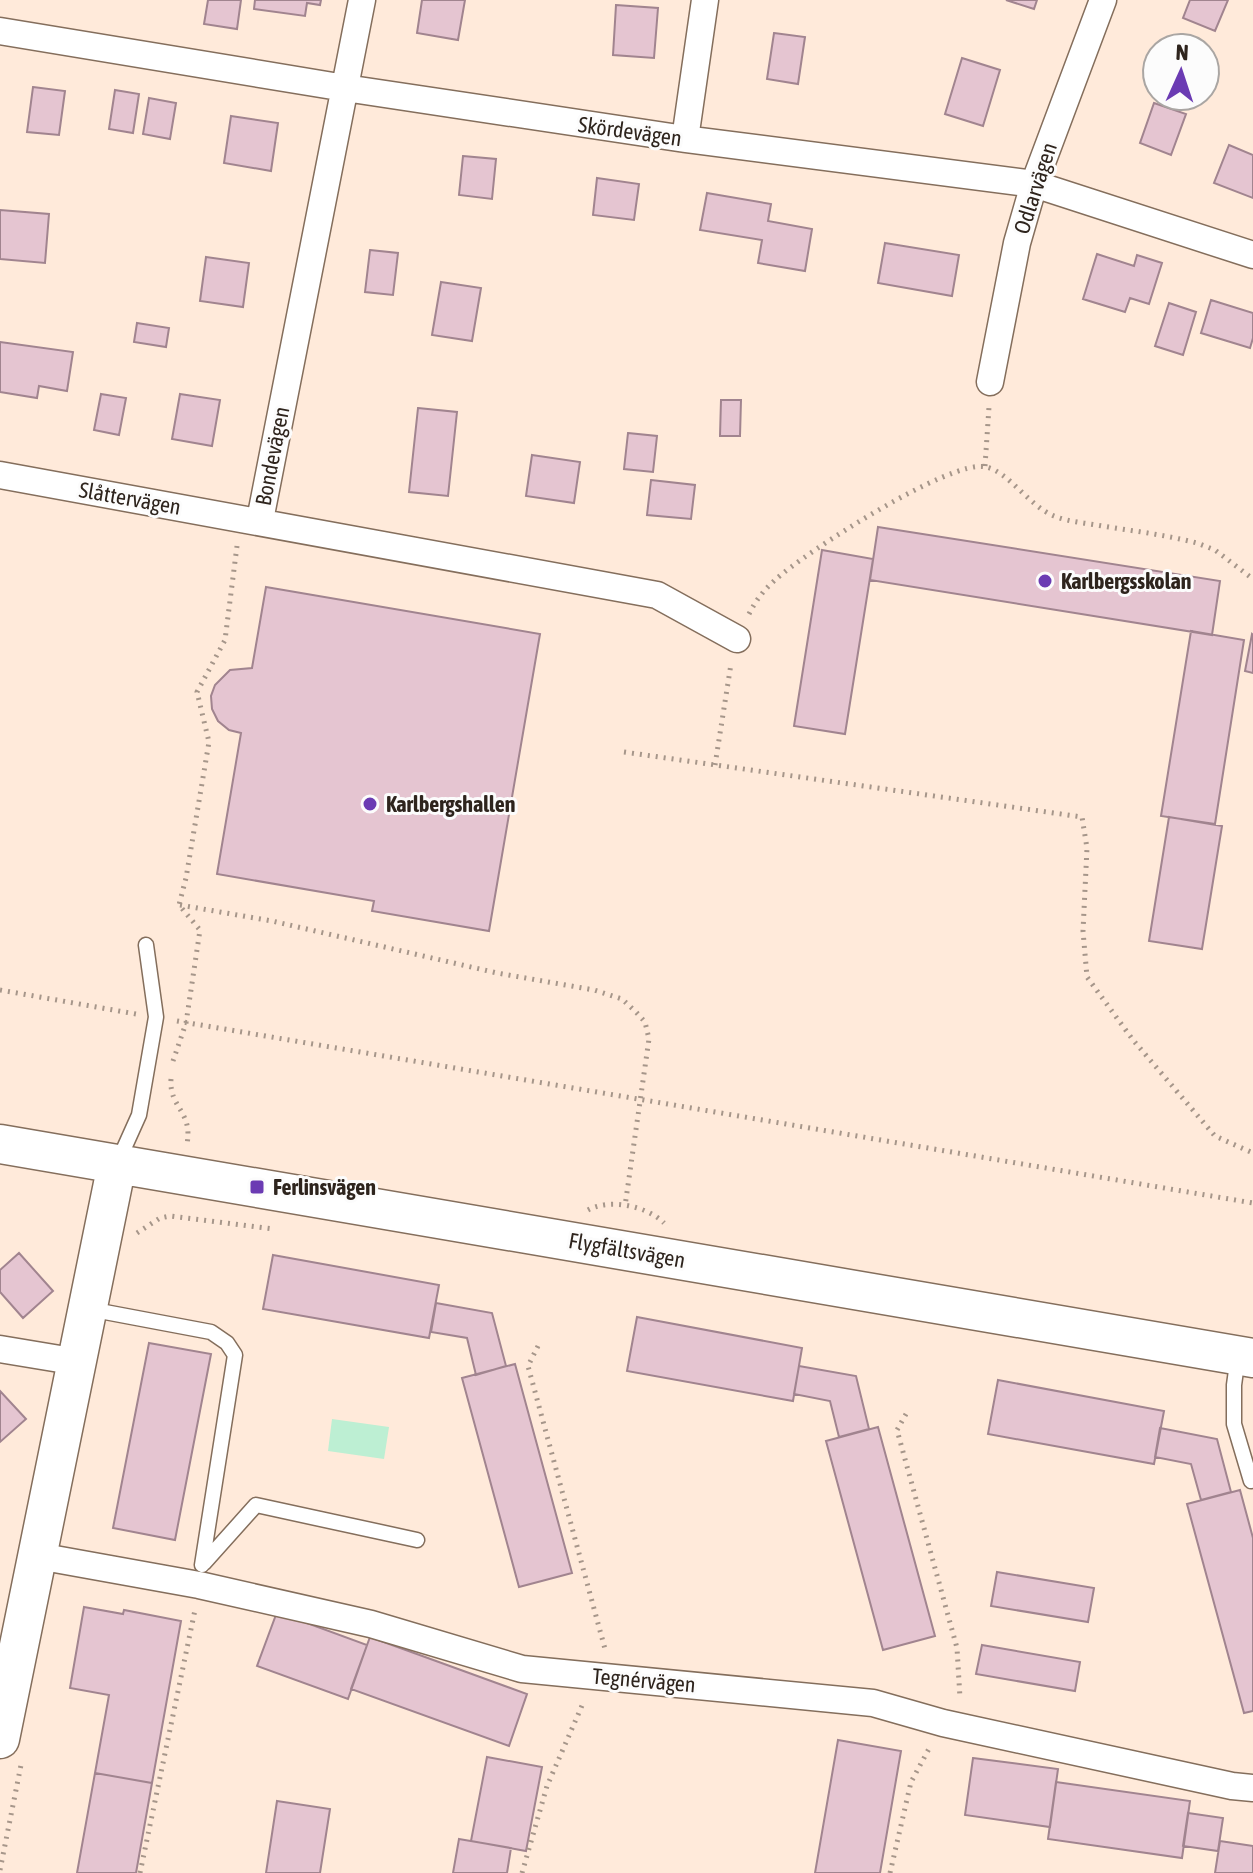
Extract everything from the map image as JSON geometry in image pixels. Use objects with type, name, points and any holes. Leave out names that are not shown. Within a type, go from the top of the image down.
[{"type":"street","name":"Bondevägen","points":[[362,0],[250,519],[657,595],[737,639]]},
{"type":"street","points":[[685,139],[705,0]]},
{"type":"street","name":"Odlarvägen","points":[[990,382],[1017,243],[1034,184],[1103,0]]},
{"type":"street","name":"Skördevägen","points":[[0,31],[345,88],[685,139],[1034,184],[1253,255]]},
{"type":"street","name":"Slåttervägen","points":[[0,475],[250,519]]},
{"type":"street","name":"Flygfältsvägen","points":[[0,1144],[1246,1357]]},
{"type":"street","points":[[11,1750],[38,1556],[117,1164]]},
{"type":"street","points":[[0,1349],[78,1362]]},
{"type":"street","name":"Tegnérvägen","points":[[38,1556],[201,1575],[522,1669],[873,1703],[952,1725],[1253,1788]]},
{"type":"lane","points":[[117,1164],[139,1115],[156,1017],[146,945]]},
{"type":"lane","points":[[88,1309],[211,1332],[227,1343],[235,1355],[201,1575]]},
{"type":"lane","points":[[1246,1357],[1234,1385],[1234,1424],[1251,1481]]},
{"type":"lane","points":[[201,1575],[256,1505],[417,1540]]},
{"type":"path","points":[[985,466],[990,382]]},
{"type":"path","points":[[715,765],[727,677],[737,639],[757,599],[811,551],[867,516],[965,469],[985,466],[999,473],[1031,502],[1055,517],[1197,543],[1215,550],[1253,579]]},
{"type":"path","points":[[179,905],[209,742],[197,692],[225,640],[250,519]]},
{"type":"path","points":[[624,752],[1082,817],[1087,848],[1083,931],[1087,977],[1133,1040],[1215,1136],[1253,1153]]},
{"type":"path","points":[[170,1216],[190,1126],[173,1097],[171,1068],[186,1023],[200,930],[179,905]]},
{"type":"path","points":[[179,905],[272,921],[497,973],[594,990],[622,999],[645,1022],[649,1039],[625,1206]]},
{"type":"path","points":[[0,990],[1253,1203]]},
{"type":"path","points":[[132,1239],[140,1230],[160,1218],[170,1216],[275,1229]]},
{"type":"path","points":[[522,1873],[547,1786],[587,1693],[601,1675],[528,1366],[538,1346]]},
{"type":"path","points":[[890,1873],[911,1782],[952,1725],[957,1648],[897,1430],[906,1414]]},
{"type":"path","points":[[140,1873],[201,1575]]},
{"type":"path","points":[[0,1870],[11,1750]]},
{"type":"green space","points":[[332,1419],[389,1427],[384,1459],[328,1451]]},
{"type":"building","points":[[208,0],[241,0],[237,29],[204,24]]},
{"type":"building","points":[[255,0],[321,0],[320,5],[307,3],[305,16],[254,9]]},
{"type":"building","points":[[422,0],[465,0],[458,40],[417,33]]},
{"type":"building","points":[[1006,0],[1037,0],[1034,9]]},
{"type":"building","points":[[1190,0],[1228,0],[1215,31],[1183,18]]},
{"type":"building","points":[[616,5],[658,8],[654,58],[613,55]]},
{"type":"building","points":[[774,33],[805,37],[798,84],[767,79]]},
{"type":"building","points":[[962,58],[1000,70],[983,126],[945,114]]},
{"type":"building","points":[[33,87],[65,91],[59,135],[27,132]]},
{"type":"building","points":[[115,90],[139,94],[133,133],[109,129]]},
{"type":"building","points":[[149,98],[176,103],[170,139],[143,134]]},
{"type":"building","points":[[1151,112],[1186,114],[1171,155],[1140,143]]},
{"type":"building","points":[[231,116],[278,123],[271,171],[224,163]]},
{"type":"building","points":[[1229,145],[1253,155],[1253,198],[1214,183]]},
{"type":"building","points":[[463,156],[496,159],[492,199],[459,195]]},
{"type":"building","points":[[597,178],[639,184],[634,220],[593,215]]},
{"type":"building","points":[[707,193],[771,204],[768,221],[812,229],[805,271],[758,263],[762,240],[700,230]]},
{"type":"building","points":[[0,210],[49,214],[45,263],[0,259]]},
{"type":"building","points":[[885,243],[959,255],[952,296],[878,283]]},
{"type":"building","points":[[370,250],[398,253],[393,295],[365,292]]},
{"type":"building","points":[[1097,254],[1134,266],[1137,255],[1162,263],[1149,304],[1130,298],[1125,312],[1083,299]]},
{"type":"building","points":[[206,257],[249,263],[243,307],[200,301]]},
{"type":"building","points":[[441,282],[481,288],[472,341],[432,335]]},
{"type":"building","points":[[1211,300],[1253,313],[1250,348],[1201,333]]},
{"type":"building","points":[[1169,303],[1196,312],[1183,355],[1155,346]]},
{"type":"building","points":[[137,323],[169,328],[166,347],[134,342]]},
{"type":"building","points":[[0,342],[73,352],[67,391],[39,386],[37,398],[0,392]]},
{"type":"building","points":[[101,394],[126,398],[119,435],[94,430]]},
{"type":"building","points":[[180,394],[220,400],[212,446],[172,439]]},
{"type":"building","points":[[721,400],[741,400],[740,436],[720,436]]},
{"type":"building","points":[[418,408],[457,412],[448,496],[409,492]]},
{"type":"building","points":[[628,433],[657,436],[653,472],[624,469]]},
{"type":"building","points":[[532,455],[580,462],[574,503],[526,496]]},
{"type":"building","points":[[651,480],[695,485],[691,519],[647,515]]},
{"type":"building","name":"Karlbergsskolan","points":[[878,527],[1220,581],[1212,635],[870,580]]},
{"type":"building","points":[[822,550],[873,559],[845,734],[794,726]]},
{"type":"building","name":"Karlbergshallen","points":[[266,587],[540,634],[489,931],[372,911],[374,901],[217,874],[241,733],[229,730],[218,721],[212,709],[211,696],[215,685],[230,670],[252,668]]},
{"type":"building","points":[[1191,631],[1244,640],[1215,824],[1161,816]]},
{"type":"building","points":[[1253,635],[1253,673],[1245,671]]},
{"type":"building","points":[[1169,817],[1222,826],[1202,949],[1149,941]]},
{"type":"building","points":[[19,1253],[53,1291],[23,1318],[0,1292],[0,1270]]},
{"type":"building","points":[[273,1255],[439,1285],[429,1338],[263,1309]]},
{"type":"building","points":[[436,1303],[492,1313],[506,1366],[476,1375],[467,1338],[431,1332]]},
{"type":"building","points":[[637,1317],[802,1348],[793,1401],[627,1371]]},
{"type":"building","points":[[149,1343],[211,1354],[175,1540],[113,1528]]},
{"type":"building","points":[[515,1364],[572,1573],[519,1587],[462,1378]]},
{"type":"building","points":[[799,1366],[856,1376],[869,1429],[839,1437],[830,1401],[794,1394]]},
{"type":"building","points":[[998,1380],[1164,1411],[1154,1464],[988,1434]]},
{"type":"building","points":[[0,1391],[26,1419],[0,1442]]},
{"type":"building","points":[[878,1427],[935,1636],[883,1650],[826,1441]]},
{"type":"building","points":[[1160,1428],[1217,1439],[1231,1492],[1201,1500],[1191,1464],[1155,1457]]},
{"type":"building","points":[[1240,1490],[1253,1538],[1253,1711],[1244,1713],[1187,1504]]},
{"type":"building","points":[[997,1572],[1094,1588],[1088,1622],[991,1606]]},
{"type":"building","points":[[84,1607],[123,1614],[124,1610],[181,1621],[152,1783],[95,1773],[109,1695],[70,1688]]},
{"type":"building","points":[[277,1612],[367,1645],[348,1699],[257,1666]]},
{"type":"building","points":[[370,1637],[527,1694],[509,1746],[351,1689]]},
{"type":"building","points":[[982,1645],[1080,1662],[1075,1691],[976,1674]]},
{"type":"building","points":[[838,1740],[901,1751],[880,1873],[815,1873]]},
{"type":"building","points":[[487,1757],[542,1767],[526,1851],[471,1841]]},
{"type":"building","points":[[973,1758],[1058,1769],[1050,1827],[965,1815]]},
{"type":"building","points":[[95,1773],[152,1783],[136,1873],[77,1873]]},
{"type":"building","points":[[1056,1782],[1190,1801],[1182,1858],[1048,1839]]},
{"type":"building","points":[[277,1801],[330,1809],[320,1873],[266,1873]]},
{"type":"building","points":[[1188,1813],[1223,1818],[1218,1851],[1183,1846]]},
{"type":"building","points":[[459,1839],[511,1848],[507,1873],[453,1873]]},
{"type":"building","points":[[1220,1841],[1253,1846],[1253,1873],[1215,1873]]},
{"type":"place","name":"Karlbergsskolan","points":[[1045,581]]},
{"type":"place","name":"Karlbergshallen","points":[[370,804]]},
{"type":"place","name":"Ferlinsvägen","points":[[257,1187]]}]
